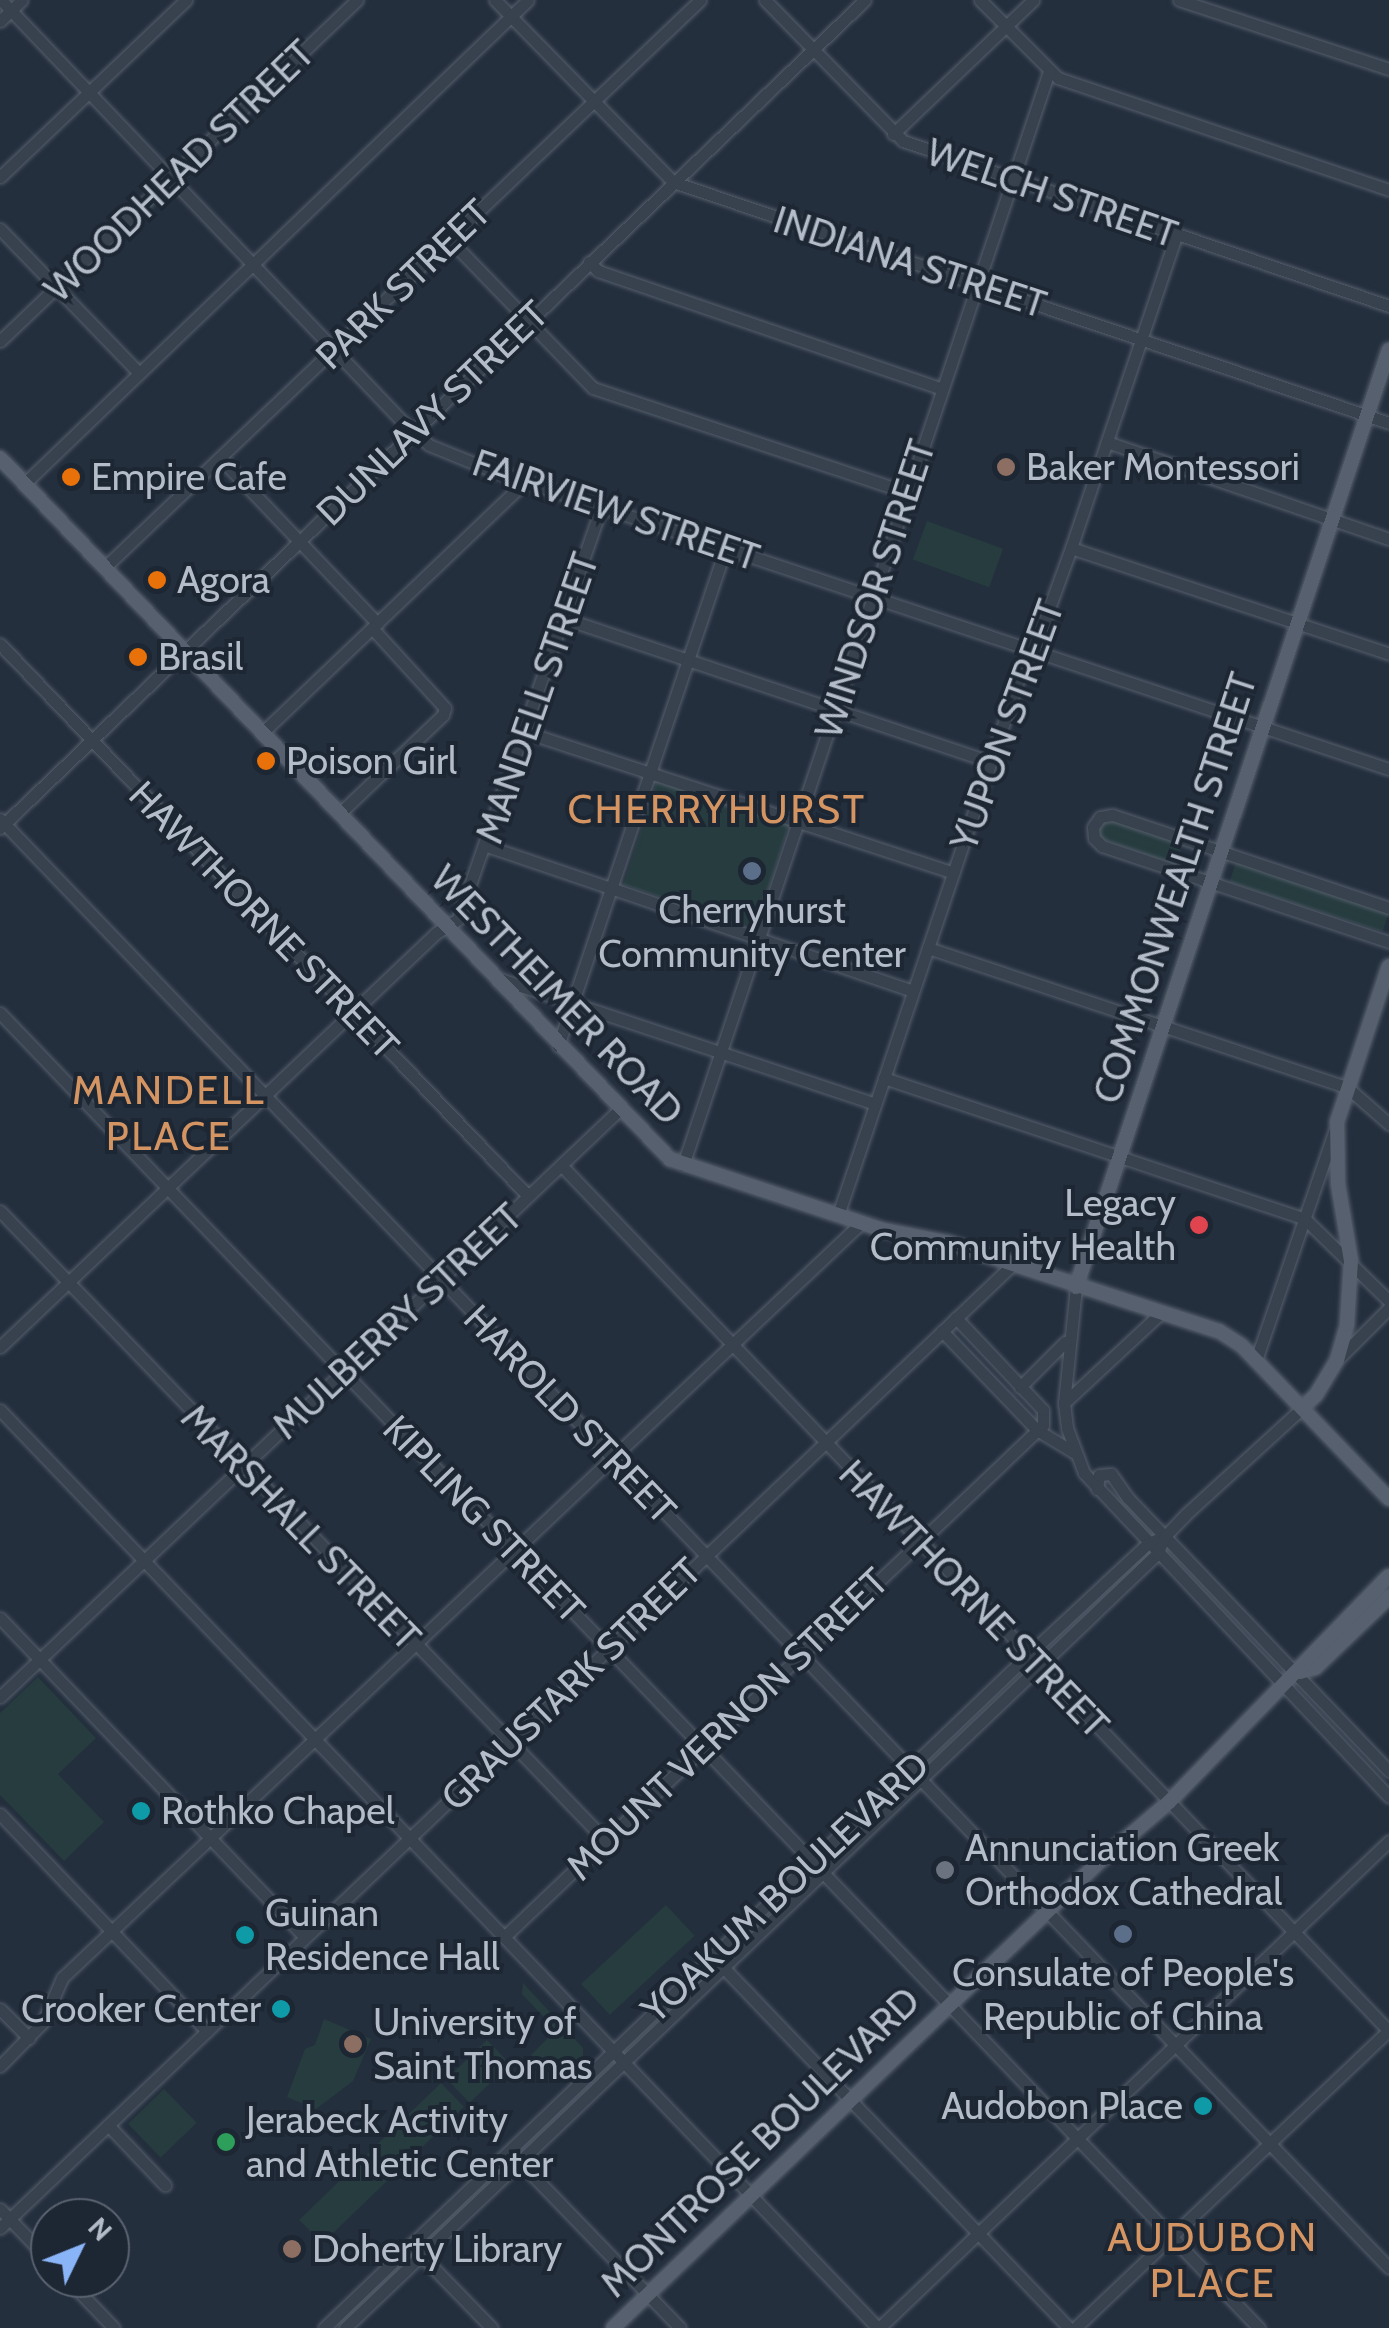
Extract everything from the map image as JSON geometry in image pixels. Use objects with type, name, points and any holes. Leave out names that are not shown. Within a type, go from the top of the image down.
[{"type":"main road","name":"COMMONWEALTH STREET","points":[[1076,1287],[1389,350]]},
{"type":"main road","name":"WESTHEIMER ROAD","points":[[0,458],[264,731],[658,1150],[684,1164],[861,1223],[949,1243],[1232,1338],[1385,1489]]},
{"type":"main road","points":[[1302,1408],[1316,1395],[1337,1360],[1351,1304],[1351,1261],[1338,1184],[1337,1122],[1389,966]]},
{"type":"main road","name":"MONTROSE BOULEVARD","points":[[613,2328],[1048,1912],[1169,1802],[1298,1674],[1305,1658],[1389,1576]]},
{"type":"main road","name":"MONTROSE BOULEVARD","points":[[1298,1674],[1314,1668],[1389,1597]]},
{"type":"street","name":"FAIRVIEW STREET","points":[[1,0],[412,432],[442,450],[1389,770]]},
{"type":"street","points":[[0,22],[22,0]]},
{"type":"street","points":[[0,177],[186,0]]},
{"type":"street","name":"WOODHEAD STREET","points":[[0,342],[357,0]]},
{"type":"street","name":"INDIANA STREET","points":[[495,0],[673,182],[1389,423]]},
{"type":"street","points":[[25,483],[528,0]]},
{"type":"street","name":"PARK STREET","points":[[105,567],[700,0]]},
{"type":"street","name":"WELCH STREET","points":[[765,0],[893,134],[1012,181],[1389,306]]},
{"type":"street","name":"DUNLAVY STREET","points":[[2,823],[866,0]]},
{"type":"street","points":[[980,0],[1049,70],[1069,83],[1389,190]]},
{"type":"street","points":[[893,134],[1033,0]]},
{"type":"street","points":[[1179,0],[1389,68]]},
{"type":"street","name":"WINDSOR STREET","points":[[684,1164],[1049,70]]},
{"type":"street","points":[[0,229],[139,373]]},
{"type":"street","name":"YUPON STREET","points":[[838,1215],[990,762],[1071,548],[1176,236]]},
{"type":"street","points":[[449,239],[593,388],[908,493]]},
{"type":"street","points":[[589,262],[606,274],[940,388]]},
{"type":"street","points":[[1107,442],[1389,539]]},
{"type":"street","points":[[220,458],[442,702],[443,715],[340,813]]},
{"type":"street","points":[[264,731],[526,480]]},
{"type":"street","name":"MANDELL STREET","points":[[0,1347],[446,926],[458,919],[487,846],[602,506]]},
{"type":"street","points":[[558,1046],[726,547]]},
{"type":"street","points":[[1071,548],[1389,654]]},
{"type":"street","points":[[564,618],[990,762]]},
{"type":"street","name":"HAWTHORNE STREET","points":[[0,644],[528,1196]]},
{"type":"street","points":[[525,732],[953,873]]},
{"type":"street","points":[[1389,908],[1112,815],[1100,817],[1093,826],[1094,838],[1102,846],[1389,942]]},
{"type":"street","name":"HAROLD STREET","points":[[2,823],[1389,2268]]},
{"type":"street","points":[[487,846],[914,991]]},
{"type":"street","points":[[928,948],[1348,1088],[1389,1124]]},
{"type":"street","points":[[493,977],[875,1104]]},
{"type":"street","name":"KIPLING STREET","points":[[0,1013],[1259,2328]]},
{"type":"street","points":[[884,1078],[1305,1219],[1351,1261],[1389,1305],[1337,1360]]},
{"type":"street","name":"MULBERRY STREET","points":[[0,1697],[619,1110]]},
{"type":"street","points":[[1256,1360],[1337,1122]]},
{"type":"street","name":"HAWTHORNE STREET","points":[[561,1164],[1389,2031]]},
{"type":"street","name":"MARSHALL STREET","points":[[0,1212],[605,1840]]},
{"type":"street","points":[[0,2066],[43,2022],[62,1978],[213,1840],[861,1223]]},
{"type":"street","name":"GRAUSTARK STREET","points":[[3,2218],[108,2125],[1012,1265]]},
{"type":"street","name":"COMMONWEALTH STREET","points":[[1075,1454],[1064,1403],[1076,1287]]},
{"type":"street","points":[[1064,1403],[1162,1312]]},
{"type":"street","points":[[956,1318],[1046,1418],[1037,1430]]},
{"type":"street","points":[[942,1331],[1037,1430],[1075,1454],[1097,1488],[1156,1554],[1389,1797]]},
{"type":"street","points":[[1020,1387],[1068,1338]]},
{"type":"street","name":"YOAKUM BOULEVARD","points":[[324,2328],[519,2161],[823,1872],[1027,1656],[1147,1544],[1165,1536],[1302,1408]]},
{"type":"street","points":[[0,1410],[878,2328],[1389,1842]]},
{"type":"street","name":"MOUNT VERNON STREET","points":[[504,1937],[1037,1430]]},
{"type":"street","points":[[1097,1488],[1100,1475],[1111,1474],[1389,1771]]},
{"type":"street","name":"YOAKUM BOULEVARD","points":[[344,2328],[509,2150],[813,1862],[1038,1667],[1156,1554],[1165,1536]]},
{"type":"street","points":[[0,1618],[305,1937]]},
{"type":"street","points":[[0,1814],[207,2031]]},
{"type":"street","points":[[713,1956],[1072,2328],[1389,2031]]},
{"type":"street","points":[[0,2008],[28,2038]]},
{"type":"street","points":[[108,2125],[166,2185]]},
{"type":"street","points":[[509,2150],[680,2328]]},
{"type":"street","points":[[3,2218],[30,2243]]},
{"type":"street","points":[[416,2249],[492,2328]]},
{"type":"street","points":[[83,2298],[107,2325]]},
{"type":"green space","points":[[927,521],[1003,549],[989,587],[913,560]]},
{"type":"green space","points":[[657,781],[789,824],[756,928],[623,885]]},
{"type":"green space","points":[[1110,820],[1183,844],[1176,865],[1100,838],[1098,828]]},
{"type":"green space","points":[[1236,862],[1389,912],[1383,932],[1230,882]]},
{"type":"green space","points":[[38,1677],[96,1738],[58,1774],[104,1822],[64,1861],[0,1795],[0,1713]]},
{"type":"green space","points":[[666,1905],[695,1936],[610,2015],[581,1984]]},
{"type":"green space","points":[[523,1983],[583,2048],[583,2058],[572,2070],[556,2063],[544,2068],[531,2055],[556,2030],[522,1994]]},
{"type":"green space","points":[[324,2019],[371,2039],[353,2081],[316,2109],[287,2097],[305,2049],[315,2045]]},
{"type":"green space","points":[[487,2040],[510,2064],[470,2103],[447,2079]]},
{"type":"green space","points":[[441,2083],[464,2107],[322,2244],[299,2220]]},
{"type":"green space","points":[[164,2089],[197,2123],[161,2158],[128,2124]]},
{"type":"place","name":"Baker Montessori","points":[[1006,467]]},
{"type":"place","name":"Empire Cafe","points":[[71,477]]},
{"type":"place","name":"Agora","points":[[157,580]]},
{"type":"place","name":"Brasil","points":[[138,657]]},
{"type":"place","name":"Poison Girl","points":[[266,761]]},
{"type":"place","name":"Cherryhurst Community Center","points":[[752,871]]},
{"type":"place","name":"Legacy Community Health","points":[[1199,1225]]},
{"type":"place","name":"Rothko Chapel","points":[[141,1811]]},
{"type":"place","name":"Annunciation Greek Orthodox Cathedral","points":[[945,1870]]},
{"type":"place","name":"Consulate of People's Republic of China","points":[[1123,1934]]},
{"type":"place","name":"Guinan Residence Hall","points":[[245,1935]]},
{"type":"place","name":"Crooker Center","points":[[281,2009]]},
{"type":"place","name":"University of Saint Thomas","points":[[353,2044]]},
{"type":"place","name":"Audobon Place","points":[[1203,2106]]},
{"type":"place","name":"Jerabeck Activity and Athletic Center","points":[[226,2142]]},
{"type":"place","name":"Doherty Library","points":[[292,2249]]},
{"type":"district","name":"CHERRYHURST","points":[[717,809]]},
{"type":"district","name":"MANDELL PLACE","points":[[169,1113]]},
{"type":"district","name":"AUDUBON PLACE","points":[[1213,2260]]}]
